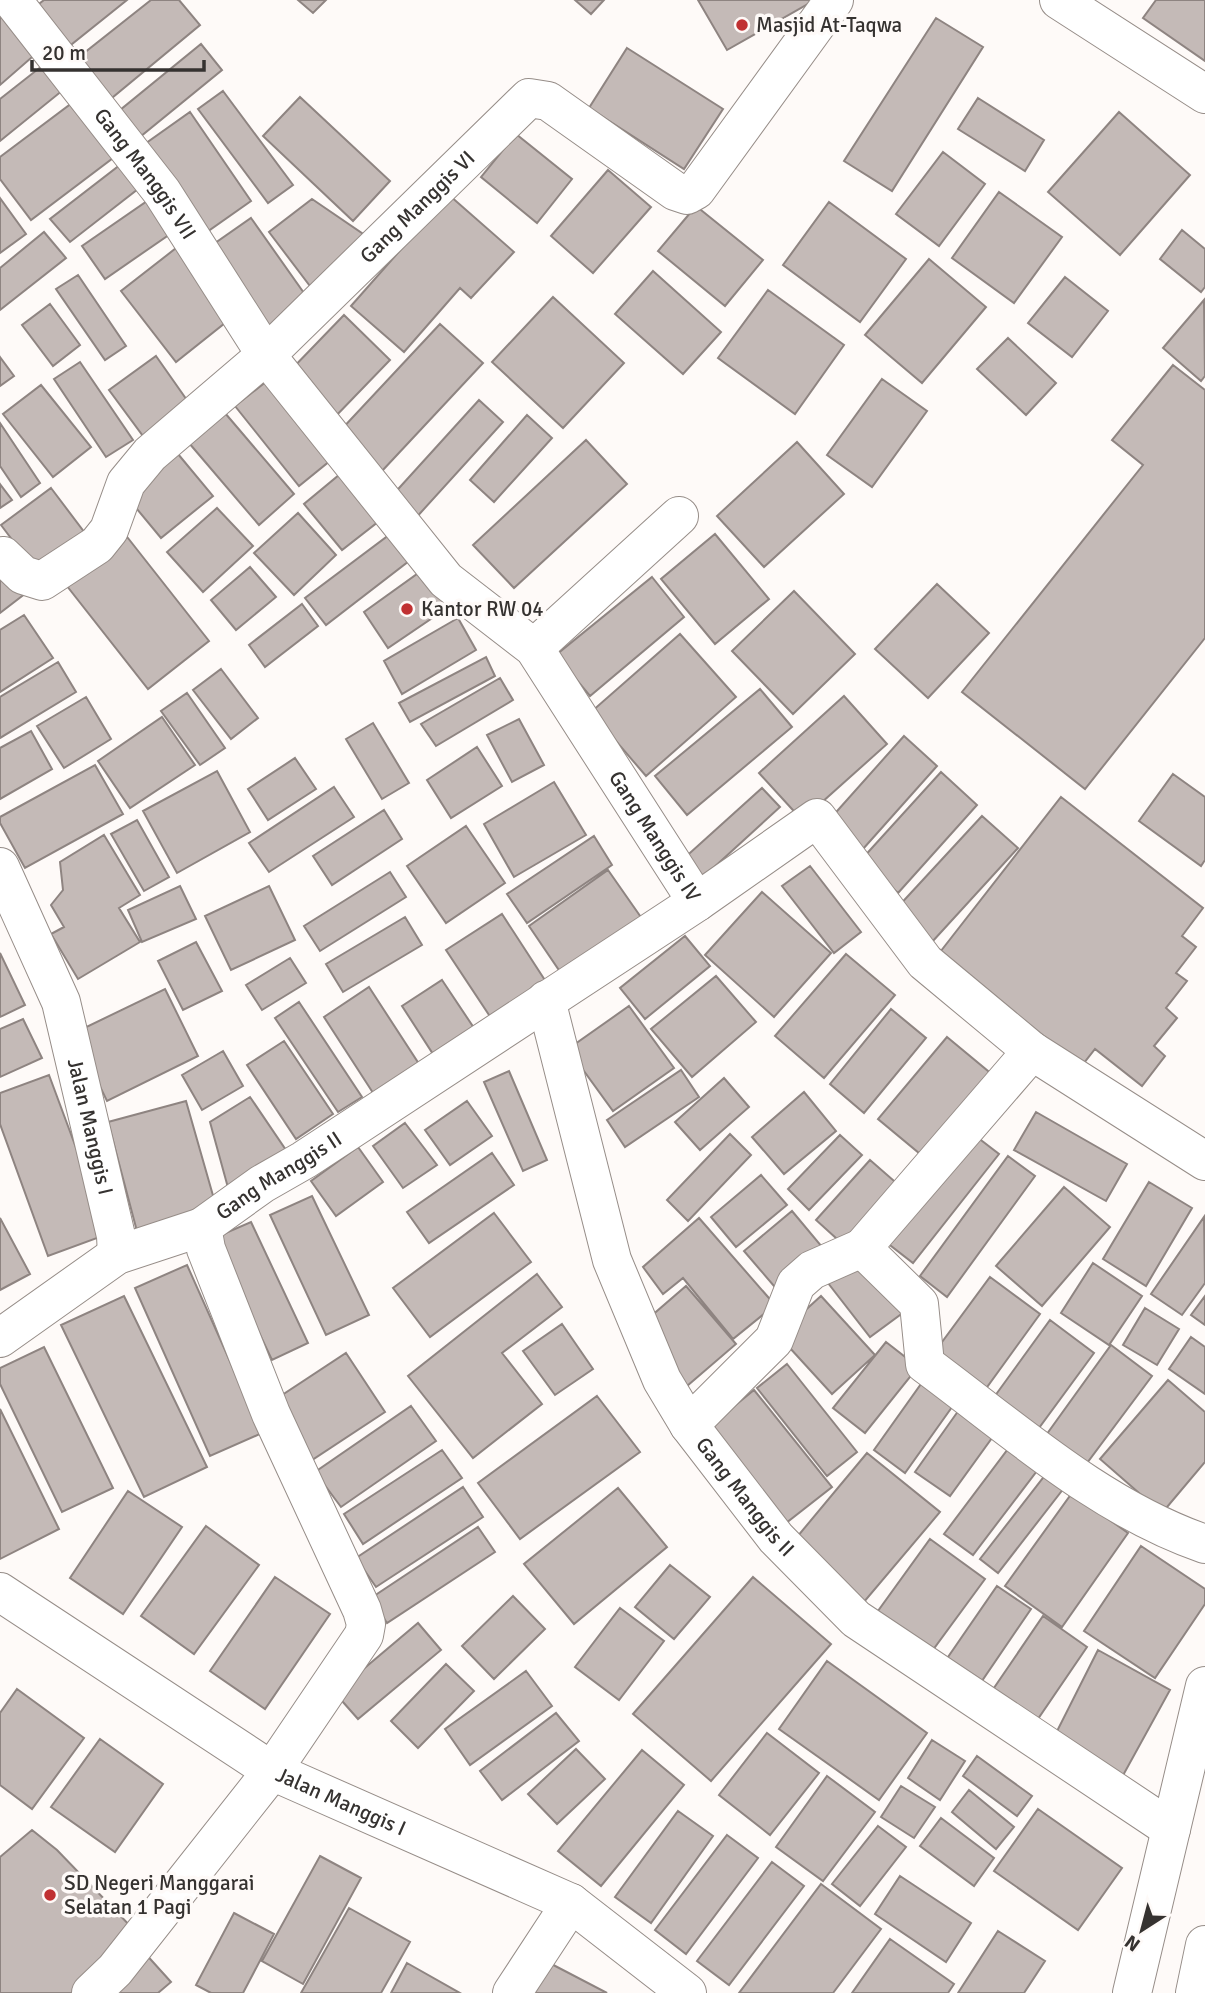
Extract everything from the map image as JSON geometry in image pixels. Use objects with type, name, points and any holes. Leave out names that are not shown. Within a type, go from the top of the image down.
[{"type":"street","name":"Gang Manggis VII","points":[[12,0],[162,192],[266,355]]},
{"type":"street","name":"Gang Manggis VI","points":[[1,555],[23,575],[42,581],[97,545],[109,530],[126,483],[150,454],[266,355],[529,98],[548,101],[675,191],[687,195],[695,190],[834,0]]},
{"type":"street","points":[[1059,0],[1205,94]]},
{"type":"street","name":"Gang Manggis IV","points":[[266,355],[446,580],[534,648],[697,902],[817,818],[925,962],[1032,1052],[1205,1161]]},
{"type":"street","points":[[534,648],[678,516]]},
{"type":"street","name":"Jalan Manggis I","points":[[0,867],[61,1002],[116,1236],[117,1255]]},
{"type":"street","name":"Gang Manggis II","points":[[272,1772],[364,1635],[366,1624],[362,1610],[271,1413],[206,1249],[202,1227],[262,1184],[304,1160],[697,902]]},
{"type":"street","name":"Gang Manggis II","points":[[546,1000],[612,1260],[656,1369],[689,1425],[776,1538],[856,1619],[1171,1829]]},
{"type":"street","points":[[689,1425],[774,1340],[796,1284],[812,1270],[862,1248],[1032,1052]]},
{"type":"street","points":[[0,1338],[117,1255],[202,1227]]},
{"type":"street","points":[[862,1248],[919,1304],[925,1364],[1100,1493],[1161,1529],[1205,1544]]},
{"type":"street","name":"Jalan Manggis I","points":[[0,1592],[272,1772],[571,1903],[687,1993]]},
{"type":"street","points":[[1132,1993],[1205,1686]]},
{"type":"street","points":[[91,1993],[114,1970],[272,1772]]},
{"type":"street","points":[[512,1993],[571,1903]]},
{"type":"street","points":[[1195,1993],[1205,1945]]},
{"type":"building","points":[[44,0],[127,0],[67,48],[35,7]]},
{"type":"building","points":[[151,0],[179,0],[200,25],[107,102],[74,61]]},
{"type":"building","points":[[298,0],[326,0],[313,13]]},
{"type":"building","points":[[575,0],[604,0],[591,14]]},
{"type":"building","name":"Masjid At-Taqwa","points":[[698,0],[815,0],[727,50]]},
{"type":"building","points":[[1156,0],[1205,0],[1205,61],[1143,18]]},
{"type":"building","points":[[0,15],[39,51],[0,85]]},
{"type":"building","points":[[936,18],[983,47],[892,191],[844,161]]},
{"type":"building","points":[[201,44],[222,70],[135,141],[114,115]]},
{"type":"building","points":[[627,48],[723,109],[684,169],[589,108]]},
{"type":"building","points":[[47,62],[68,86],[0,141],[0,99]]},
{"type":"building","points":[[223,91],[293,185],[268,203],[198,109]]},
{"type":"building","points":[[300,97],[390,181],[353,221],[263,136]]},
{"type":"building","points":[[978,98],[1044,140],[1025,171],[958,129]]},
{"type":"building","points":[[76,100],[117,155],[31,220],[0,179],[0,157]]},
{"type":"building","points":[[190,112],[251,201],[204,234],[142,146]]},
{"type":"building","points":[[1119,112],[1190,175],[1120,255],[1048,192]]},
{"type":"building","points":[[516,134],[572,179],[537,223],[481,177]]},
{"type":"building","points":[[943,152],[985,184],[939,246],[896,214]]},
{"type":"building","points":[[129,158],[147,182],[70,242],[50,219]]},
{"type":"building","points":[[608,170],[651,207],[593,273],[551,236]]},
{"type":"building","points":[[999,192],[1062,237],[1014,303],[952,258]]},
{"type":"building","points":[[449,195],[514,252],[471,298],[460,288],[404,352],[351,306]]},
{"type":"building","points":[[153,197],[176,230],[105,279],[82,246]]},
{"type":"building","points":[[0,198],[26,234],[0,253]]},
{"type":"building","points":[[312,199],[369,238],[316,294],[269,232]]},
{"type":"building","points":[[829,202],[906,259],[860,322],[783,265]]},
{"type":"building","points":[[696,206],[763,260],[725,306],[658,251]]},
{"type":"building","points":[[251,218],[311,303],[268,333],[208,248]]},
{"type":"building","points":[[1182,230],[1205,249],[1205,287],[1201,292],[1160,259]]},
{"type":"building","points":[[44,232],[66,258],[0,310],[0,268]]},
{"type":"building","points":[[180,245],[235,315],[176,362],[121,291]]},
{"type":"building","points":[[929,259],[986,307],[922,383],[865,335]]},
{"type":"building","points":[[653,271],[721,332],[683,374],[615,314]]},
{"type":"building","points":[[78,275],[126,346],[105,360],[56,289]]},
{"type":"building","points":[[1065,277],[1108,311],[1072,357],[1028,323]]},
{"type":"building","points":[[768,290],[844,345],[795,414],[718,358]]},
{"type":"building","points":[[553,297],[624,363],[563,428],[492,362]]},
{"type":"building","points":[[1204,300],[1205,376],[1201,381],[1163,348]]},
{"type":"building","points":[[50,304],[80,345],[53,366],[22,325]]},
{"type":"building","points":[[344,315],[390,360],[331,421],[285,376]]},
{"type":"building","points":[[440,324],[483,363],[382,471],[339,432]]},
{"type":"building","points":[[1008,338],[1056,383],[1026,415],[977,369]]},
{"type":"building","points":[[156,356],[189,403],[143,436],[109,390]]},
{"type":"building","points":[[0,357],[14,376],[0,386]]},
{"type":"building","points":[[80,362],[133,440],[106,457],[54,379]]},
{"type":"building","points":[[1173,365],[1205,390],[1205,638],[1085,789],[962,692],[1143,465],[1112,440]]},
{"type":"building","points":[[882,379],[927,411],[872,487],[827,455]]},
{"type":"building","points":[[267,381],[331,460],[299,486],[235,406]]},
{"type":"building","points":[[41,385],[91,447],[53,477],[3,414]]},
{"type":"building","points":[[479,400],[503,422],[414,520],[390,498]]},
{"type":"building","points":[[225,413],[294,494],[259,525],[189,443]]},
{"type":"building","points":[[527,415],[552,438],[494,502],[470,480]]},
{"type":"building","points":[[0,423],[40,483],[21,497],[0,466]]},
{"type":"building","points":[[586,440],[627,484],[514,588],[473,545]]},
{"type":"building","points":[[797,442],[844,494],[764,567],[717,516]]},
{"type":"building","points":[[178,454],[213,496],[161,538],[127,497]]},
{"type":"building","points":[[345,470],[383,518],[342,550],[304,504]]},
{"type":"building","points":[[0,484],[12,500],[0,508]]},
{"type":"building","points":[[51,488],[88,537],[38,574],[1,525]]},
{"type":"building","points":[[217,508],[253,546],[203,592],[167,552]]},
{"type":"building","points":[[298,513],[336,555],[294,595],[254,553]]},
{"type":"building","points":[[124,533],[209,641],[148,689],[63,581]]},
{"type":"building","points":[[715,534],[769,599],[715,644],[661,579]]},
{"type":"building","points":[[389,535],[409,561],[326,625],[305,598]]},
{"type":"building","points":[[250,567],[276,597],[236,630],[211,600]]},
{"type":"building","name":"Kantor RW 04","points":[[424,569],[450,606],[388,648],[364,612]]},
{"type":"building","points":[[0,574],[26,593],[0,613]]},
{"type":"building","points":[[652,577],[684,617],[590,696],[556,655]]},
{"type":"building","points":[[937,584],[989,633],[928,698],[875,649]]},
{"type":"building","points":[[794,591],[855,654],[793,714],[732,651]]},
{"type":"building","points":[[302,604],[318,626],[265,667],[249,645]]},
{"type":"building","points":[[24,615],[53,658],[0,692],[0,630]]},
{"type":"building","points":[[458,618],[476,650],[402,694],[384,661]]},
{"type":"building","points":[[680,634],[736,697],[646,776],[591,712]]},
{"type":"building","points":[[486,657],[495,676],[410,722],[399,703]]},
{"type":"building","points":[[58,662],[76,692],[0,738],[0,697]]},
{"type":"building","points":[[221,669],[258,718],[231,739],[193,690]]},
{"type":"building","points":[[500,678],[513,700],[436,746],[421,724]]},
{"type":"building","points":[[760,689],[792,727],[687,815],[655,776]]},
{"type":"building","points":[[187,693],[225,748],[200,765],[161,711]]},
{"type":"building","points":[[844,696],[887,744],[802,820],[759,773]]},
{"type":"building","points":[[86,697],[111,739],[64,768],[37,726]]},
{"type":"building","points":[[162,717],[195,765],[130,808],[98,761]]},
{"type":"building","points":[[519,719],[544,765],[512,782],[487,735]]},
{"type":"building","points":[[373,723],[409,783],[382,799],[346,739]]},
{"type":"building","points":[[31,731],[52,769],[0,799],[0,748]]},
{"type":"building","points":[[904,736],[937,766],[863,849],[830,819]]},
{"type":"building","points":[[477,747],[502,786],[451,818],[427,780]]},
{"type":"building","points":[[295,758],[316,789],[268,820],[248,789]]},
{"type":"building","points":[[95,765],[123,814],[25,868],[0,823],[0,817]]},
{"type":"building","points":[[217,771],[250,832],[177,873],[143,811]]},
{"type":"building","points":[[941,772],[977,805],[898,893],[861,860]]},
{"type":"building","points":[[1173,774],[1205,797],[1205,860],[1201,866],[1139,821]]},
{"type":"building","points":[[554,782],[586,835],[514,877],[484,824]]},
{"type":"building","points":[[334,787],[354,817],[269,872],[249,843]]},
{"type":"building","points":[[762,788],[780,807],[699,881],[681,861]]},
{"type":"building","points":[[1061,797],[1203,908],[1182,936],[1196,947],[1176,973],[1187,981],[1166,1008],[1177,1018],[1154,1046],[1165,1056],[1142,1086],[1095,1049],[1080,1068],[937,956]]},
{"type":"building","points":[[384,810],[402,839],[332,885],[313,856]]},
{"type":"building","points":[[982,816],[1018,848],[932,942],[896,909]]},
{"type":"building","points":[[137,820],[169,877],[144,891],[111,834]]},
{"type":"building","points":[[466,826],[505,883],[446,923],[407,866]]},
{"type":"building","points":[[104,835],[140,895],[119,908],[140,942],[78,979],[51,934],[64,927],[51,905],[63,890],[60,862]]},
{"type":"building","points":[[594,836],[612,865],[527,923],[507,894]]},
{"type":"building","points":[[810,866],[861,932],[834,953],[782,886]]},
{"type":"building","points":[[608,870],[645,923],[565,979],[529,926]]},
{"type":"building","points":[[390,872],[406,897],[320,951],[304,926]]},
{"type":"building","points":[[180,886],[196,919],[142,942],[128,910]]},
{"type":"building","points":[[269,886],[295,940],[231,970],[205,916]]},
{"type":"building","points":[[762,892],[831,953],[774,1017],[705,955]]},
{"type":"building","points":[[502,914],[550,988],[495,1024],[446,950]]},
{"type":"building","points":[[405,917],[422,945],[343,992],[326,964]]},
{"type":"building","points":[[685,936],[710,966],[645,1019],[620,988]]},
{"type":"building","points":[[196,942],[222,991],[183,1010],[158,961]]},
{"type":"building","points":[[0,953],[25,1005],[0,1017]]},
{"type":"building","points":[[846,954],[895,995],[824,1078],[775,1036]]},
{"type":"building","points":[[290,958],[306,983],[262,1010],[246,985]]},
{"type":"building","points":[[716,976],[756,1022],[692,1077],[651,1029]]},
{"type":"building","points":[[442,980],[474,1028],[433,1054],[402,1006]]},
{"type":"building","points":[[369,987],[421,1067],[375,1096],[324,1017]]},
{"type":"building","points":[[165,989],[198,1056],[107,1101],[74,1033]]},
{"type":"building","points":[[299,1002],[362,1097],[338,1112],[275,1018]]},
{"type":"building","points":[[629,1006],[674,1068],[613,1111],[568,1049]]},
{"type":"building","points":[[891,1009],[926,1038],[864,1113],[830,1084]]},
{"type":"building","points":[[23,1019],[42,1058],[0,1077],[0,1029]]},
{"type":"building","points":[[947,1037],[1000,1081],[931,1163],[878,1119]]},
{"type":"building","points":[[284,1041],[333,1114],[296,1139],[247,1065]]},
{"type":"building","points":[[223,1051],[243,1086],[202,1110],[182,1075]]},
{"type":"building","points":[[681,1070],[699,1097],[625,1147],[607,1120]]},
{"type":"building","points":[[509,1071],[547,1160],[523,1171],[484,1082]]},
{"type":"building","points":[[49,1075],[108,1234],[48,1256],[0,1124],[0,1093]]},
{"type":"building","points":[[724,1078],[749,1107],[700,1150],[675,1122]]},
{"type":"building","points":[[804,1092],[836,1131],[784,1174],[752,1137]]},
{"type":"building","points":[[250,1097],[290,1156],[230,1195],[210,1122]]},
{"type":"building","points":[[186,1101],[218,1213],[138,1235],[108,1122]]},
{"type":"building","points":[[467,1101],[492,1136],[450,1165],[425,1130]]},
{"type":"building","points":[[1036,1112],[1127,1164],[1106,1201],[1014,1150]]},
{"type":"building","points":[[405,1123],[437,1165],[403,1188],[373,1146]]},
{"type":"building","points":[[730,1134],[751,1155],[688,1221],[667,1200]]},
{"type":"building","points":[[973,1134],[999,1154],[913,1263],[886,1242]]},
{"type":"building","points":[[840,1135],[862,1155],[809,1210],[788,1189]]},
{"type":"building","points":[[358,1147],[383,1182],[336,1216],[311,1181]]},
{"type":"building","points":[[492,1153],[514,1185],[429,1243],[407,1212]]},
{"type":"building","points":[[1008,1156],[1035,1176],[947,1297],[920,1276]]},
{"type":"building","points":[[870,1160],[901,1187],[847,1248],[816,1220]]},
{"type":"building","points":[[761,1175],[787,1205],[736,1247],[711,1217]]},
{"type":"building","points":[[1149,1182],[1192,1208],[1146,1286],[1103,1259]]},
{"type":"building","points":[[1064,1187],[1110,1227],[1042,1306],[996,1266]]},
{"type":"building","points":[[312,1196],[369,1315],[326,1335],[270,1215]]},
{"type":"building","points":[[792,1211],[828,1254],[780,1293],[744,1251]]},
{"type":"building","points":[[494,1213],[531,1262],[430,1337],[393,1288]]},
{"type":"building","points":[[1204,1217],[1205,1283],[1182,1315],[1151,1294]]},
{"type":"building","points":[[0,1218],[30,1274],[0,1290]]},
{"type":"building","points":[[699,1218],[775,1305],[733,1339],[683,1278],[663,1294],[643,1267]]},
{"type":"building","points":[[251,1222],[308,1343],[272,1360],[214,1238]]},
{"type":"building","points":[[862,1258],[904,1312],[870,1337],[828,1283]]},
{"type":"building","points":[[1093,1263],[1142,1296],[1109,1345],[1061,1313]]},
{"type":"building","points":[[187,1265],[262,1433],[210,1456],[135,1288]]},
{"type":"building","points":[[537,1274],[562,1307],[502,1353],[542,1404],[473,1458],[408,1376]]},
{"type":"building","points":[[990,1277],[1040,1314],[982,1394],[931,1357]]},
{"type":"building","points":[[686,1286],[736,1344],[687,1386],[642,1324]]},
{"type":"building","points":[[124,1296],[207,1467],[144,1497],[61,1325]]},
{"type":"building","points":[[821,1296],[875,1355],[832,1394],[778,1335]]},
{"type":"building","points":[[1205,1296],[1205,1325],[1191,1315]]},
{"type":"building","points":[[1145,1308],[1179,1329],[1157,1365],[1123,1345]]},
{"type":"building","points":[[1050,1320],[1094,1353],[1036,1432],[992,1400]]},
{"type":"building","points":[[562,1324],[593,1369],[555,1395],[523,1351]]},
{"type":"building","points":[[1191,1337],[1205,1347],[1205,1394],[1169,1369]]},
{"type":"building","points":[[886,1342],[918,1367],[865,1433],[833,1408]]},
{"type":"building","points":[[1111,1345],[1152,1376],[1084,1467],[1044,1438]]},
{"type":"building","points":[[44,1347],[113,1488],[62,1512],[0,1384],[0,1368]]},
{"type":"building","points":[[346,1353],[385,1412],[309,1462],[270,1403]]},
{"type":"building","points":[[787,1364],[857,1452],[827,1476],[757,1388]]},
{"type":"building","points":[[926,1377],[957,1400],[905,1473],[874,1450]]},
{"type":"building","points":[[1168,1380],[1205,1412],[1205,1462],[1162,1513],[1100,1459]]},
{"type":"building","points":[[754,1390],[832,1487],[781,1527],[705,1430]]},
{"type":"building","points":[[597,1396],[640,1452],[520,1539],[478,1483]]},
{"type":"building","points":[[411,1406],[436,1441],[341,1507],[315,1472]]},
{"type":"building","points":[[961,1407],[997,1431],[950,1496],[915,1472]]},
{"type":"building","points":[[0,1409],[59,1529],[0,1559]]},
{"type":"building","points":[[1014,1441],[1043,1463],[973,1555],[944,1534]]},
{"type":"building","points":[[442,1450],[462,1478],[363,1544],[344,1514]]},
{"type":"building","points":[[867,1453],[940,1512],[858,1609],[792,1543]]},
{"type":"building","points":[[1053,1465],[1071,1479],[998,1573],[980,1559]]},
{"type":"building","points":[[463,1487],[483,1517],[376,1587],[356,1558]]},
{"type":"building","points":[[618,1488],[667,1547],[574,1624],[524,1564]]},
{"type":"building","points":[[128,1491],[182,1527],[123,1614],[70,1578]]},
{"type":"building","points":[[1072,1493],[1128,1533],[1062,1627],[1005,1586]]},
{"type":"building","points":[[206,1526],[259,1565],[194,1654],[141,1616]]},
{"type":"building","points":[[478,1527],[495,1552],[387,1623],[371,1598]]},
{"type":"building","points":[[930,1539],[985,1579],[924,1662],[870,1622]]},
{"type":"building","points":[[1141,1546],[1205,1589],[1205,1604],[1155,1678],[1084,1631]]},
{"type":"building","points":[[670,1565],[710,1597],[674,1639],[635,1607]]},
{"type":"building","points":[[275,1577],[330,1614],[265,1709],[210,1671]]},
{"type":"building","points":[[753,1577],[831,1644],[711,1781],[633,1714]]},
{"type":"building","points":[[997,1586],[1031,1609],[971,1697],[937,1673]]},
{"type":"building","points":[[513,1596],[545,1629],[494,1679],[462,1646]]},
{"type":"building","points":[[620,1608],[664,1641],[619,1700],[575,1667]]},
{"type":"building","points":[[1043,1616],[1087,1647],[1027,1735],[983,1704]]},
{"type":"building","points":[[418,1623],[441,1650],[358,1719],[335,1693]]},
{"type":"building","points":[[1098,1650],[1170,1690],[1121,1779],[1052,1741]]},
{"type":"building","points":[[827,1661],[927,1733],[879,1800],[779,1729]]},
{"type":"building","points":[[446,1664],[474,1691],[418,1748],[391,1721]]},
{"type":"building","points":[[526,1671],[552,1706],[470,1765],[445,1729]]},
{"type":"building","points":[[17,1689],[84,1738],[32,1809],[0,1785],[0,1713]]},
{"type":"building","points":[[556,1713],[579,1741],[502,1800],[480,1771]]},
{"type":"building","points":[[767,1733],[819,1773],[770,1835],[719,1795]]},
{"type":"building","points":[[100,1739],[163,1784],[115,1852],[51,1807]]},
{"type":"building","points":[[932,1740],[965,1761],[940,1800],[908,1778]]},
{"type":"building","points":[[576,1749],[605,1779],[557,1824],[528,1794]]},
{"type":"building","points":[[642,1750],[684,1785],[601,1886],[558,1851]]},
{"type":"building","points":[[977,1756],[1032,1796],[1017,1816],[963,1776]]},
{"type":"building","points":[[827,1776],[875,1812],[823,1881],[776,1847]]},
{"type":"building","points":[[901,1786],[935,1807],[914,1838],[881,1817]]},
{"type":"building","points":[[969,1790],[1014,1827],[996,1849],[952,1812]]},
{"type":"building","points":[[1038,1809],[1122,1868],[1078,1930],[994,1871]]},
{"type":"building","points":[[678,1811],[713,1836],[651,1923],[615,1897]]},
{"type":"building","points":[[941,1818],[994,1858],[974,1886],[920,1846]]},
{"type":"building","points":[[878,1826],[906,1847],[860,1906],[832,1884]]},
{"type":"building","name":"SD Negeri Manggarai Selatan 1 Pagi","points":[[32,1830],[57,1850],[137,1933],[75,1993],[0,1993],[0,1857]]},
{"type":"building","points":[[727,1835],[758,1858],[686,1954],[655,1930]]},
{"type":"building","points":[[320,1856],[361,1878],[303,1984],[262,1961]]},
{"type":"building","points":[[772,1862],[804,1886],[729,1985],[697,1961]]},
{"type":"building","points":[[900,1876],[971,1923],[946,1962],[875,1914]]},
{"type":"building","points":[[821,1884],[881,1929],[833,1993],[739,1993]]},
{"type":"building","points":[[349,1908],[410,1942],[381,1993],[301,1993]]},
{"type":"building","points":[[234,1913],[274,1934],[243,1993],[211,1993],[196,1985]]},
{"type":"building","points":[[998,1931],[1045,1961],[1024,1993],[958,1993]]},
{"type":"building","points":[[890,1939],[954,1984],[948,1993],[852,1993]]},
{"type":"building","points":[[143,1951],[171,1982],[158,1993],[96,1993]]},
{"type":"building","points":[[538,1957],[607,1993],[520,1993]]},
{"type":"building","points":[[407,1963],[460,1993],[391,1993]]},
{"type":"place","name":"Masjid At-Taqwa","points":[[742,25]]},
{"type":"place","name":"Kantor RW 04","points":[[407,609]]},
{"type":"place","name":"SD Negeri Manggarai Selatan 1 Pagi","points":[[50,1895]]}]
